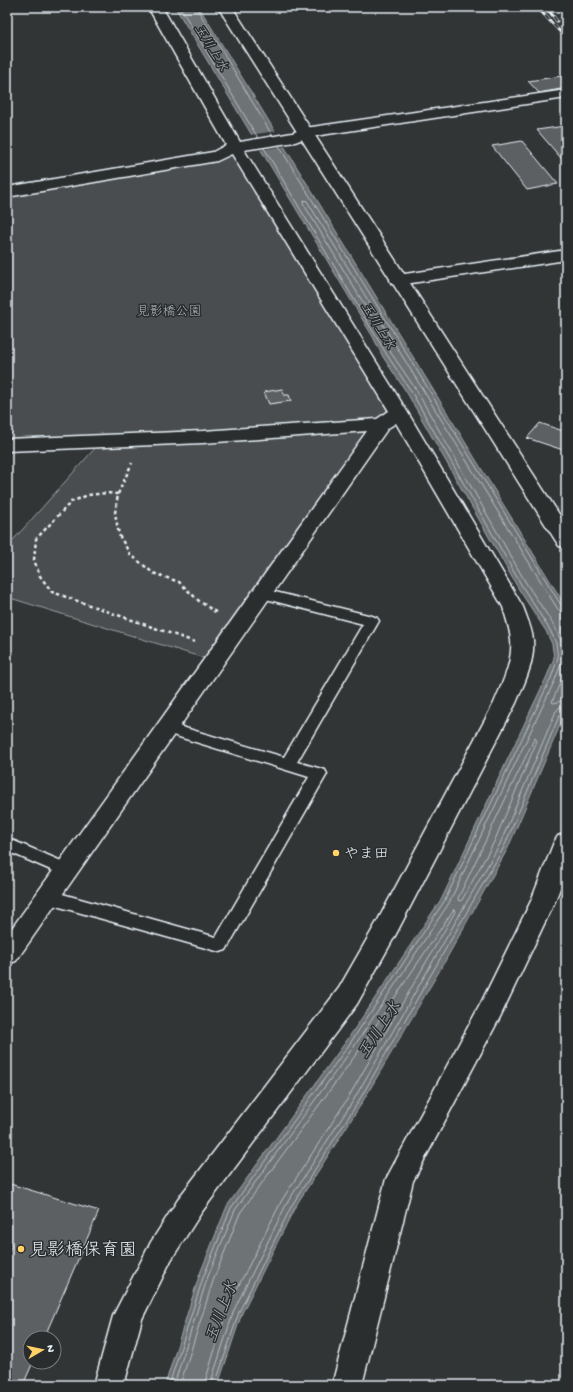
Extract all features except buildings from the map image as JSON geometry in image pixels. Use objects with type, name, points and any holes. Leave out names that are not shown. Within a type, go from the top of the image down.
[{"type":"street","points":[[109,1385],[128,1316],[161,1251],[191,1204],[348,996],[387,927],[505,703],[518,670],[522,649],[520,629],[513,607],[390,419],[243,146],[155,7]]},
{"type":"street","points":[[225,7],[300,136],[398,280],[566,541]]},
{"type":"street","points":[[7,192],[218,156],[243,146],[300,136],[566,94]]},
{"type":"street","points":[[398,280],[566,255]]},
{"type":"street","points":[[7,445],[203,438],[390,419]]},
{"type":"street","points":[[7,954],[262,594],[390,419]]},
{"type":"street","points":[[347,1385],[400,1179],[491,1009],[543,901],[566,842]]},
{"type":"lane","points":[[262,594],[372,621],[287,765]]},
{"type":"lane","points":[[48,897],[220,945],[319,774],[168,728]]},
{"type":"lane","points":[[7,844],[67,871]]},
{"type":"path","points":[[132,440],[134,458],[118,494],[115,513],[119,535],[130,554],[153,573],[179,582],[199,601],[240,626]]},
{"type":"path","points":[[118,494],[107,493],[88,495],[71,502],[36,539],[34,560],[40,576],[52,592],[99,610],[222,651]]},
{"type":"green space","name":"見影橋公園","points":[[244,150],[388,412],[375,419],[207,659],[7,597],[7,547],[105,437],[7,439],[7,195]]},
{"type":"water","name":"玉川上水","points":[[175,7],[199,7],[566,607],[566,711],[508,848],[444,963],[360,1106],[295,1207],[242,1313],[218,1385],[165,1385],[199,1276],[227,1206],[347,1040],[442,898],[547,676],[554,658],[552,644],[546,631],[518,588],[407,393],[383,357],[373,337]]},
{"type":"pier","points":[[276,131],[286,146],[259,150],[250,135]]},
{"type":"railway","points":[[537,7],[566,38]]},
{"type":"railway","points":[[546,7],[557,21]]},
{"type":"place","name":"やま田","points":[[336,853]]},
{"type":"place","name":"見影橋保育園","points":[[21,1249]]}]
